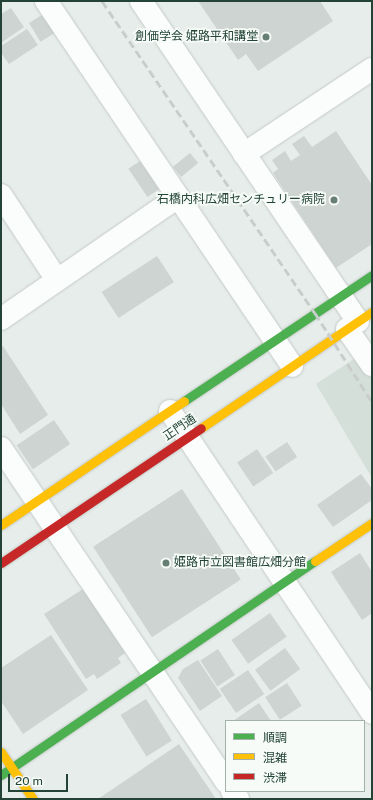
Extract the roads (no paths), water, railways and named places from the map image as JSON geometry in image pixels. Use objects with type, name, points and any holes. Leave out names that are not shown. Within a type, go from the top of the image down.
[{"type":"street","points":[[46,1],[292,366]]},
{"type":"street","points":[[141,1],[340,296],[359,321],[372,365]]},
{"type":"street","points":[[244,154],[372,69]]},
{"type":"street","points":[[1,195],[58,280]]},
{"type":"street","points":[[1,319],[178,197]]},
{"type":"street","name":"正門通","points":[[1,525],[372,275]]},
{"type":"street","name":"正門通","points":[[1,563],[359,321]]},
{"type":"street","points":[[170,411],[372,713]]},
{"type":"street","points":[[1,448],[225,781]]},
{"type":"street","points":[[1,775],[286,583],[372,523]]},
{"type":"street","points":[[1,752],[33,799]]},
{"type":"railway","points":[[102,1],[315,313],[372,402]]},
{"type":"place","name":"創価学会 姫路平和講堂","points":[[266,37]]},
{"type":"place","name":"石橋内科広畑センチュリー病院","points":[[334,200]]},
{"type":"place","name":"姫路市立図書館広畑分館","points":[[166,563]]}]
